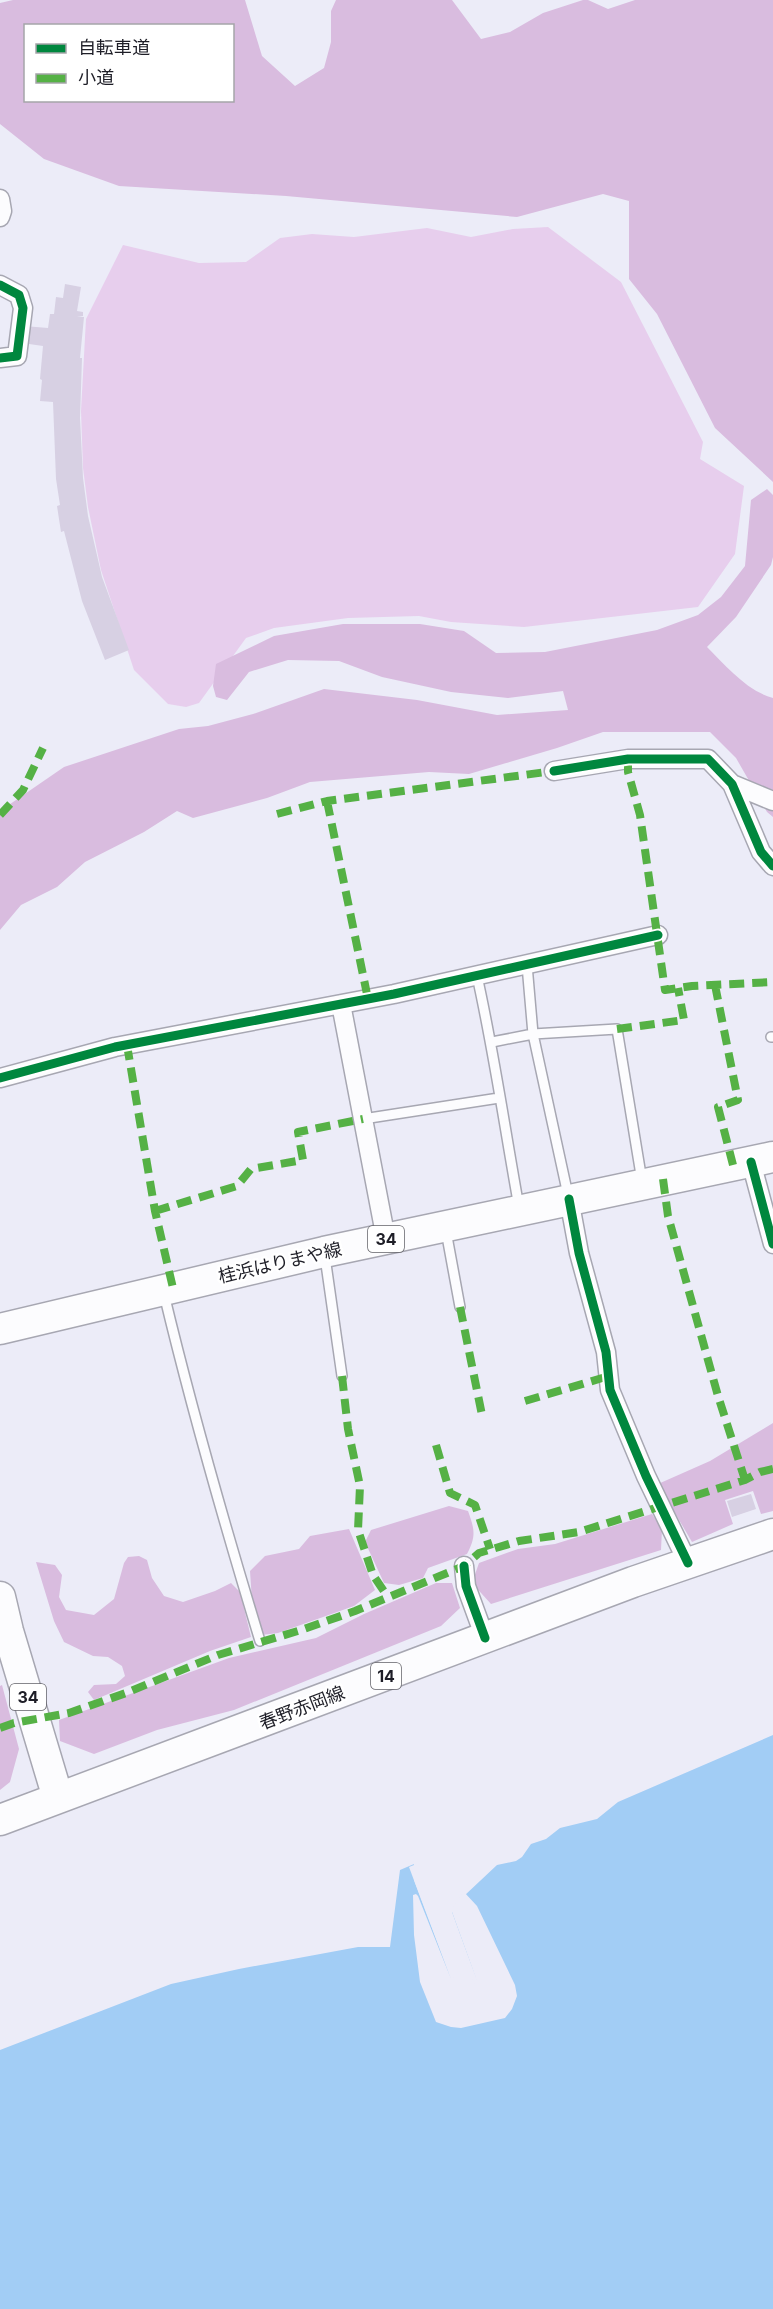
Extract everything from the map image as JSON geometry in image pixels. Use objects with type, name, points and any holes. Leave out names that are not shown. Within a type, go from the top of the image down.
[{"type":"main road","name":"桂浜はりまや線","points":[[0,1329],[324,1252],[762,1159]]},
{"type":"main road","name":"春野赤岡線","points":[[0,1820],[485,1638],[773,1534]]},
{"type":"main road","name":"34","points":[[0,1597],[58,1798]]},
{"type":"street","points":[[0,199],[2,211],[0,216]]},
{"type":"street","points":[[0,285],[19,295],[23,308],[17,356],[0,358]]},
{"type":"street","points":[[554,771],[628,759],[708,759],[732,784],[761,852],[773,866]]},
{"type":"street","points":[[732,784],[773,801]]},
{"type":"street","points":[[0,1078],[115,1047],[477,976],[658,935]]},
{"type":"street","points":[[341,1004],[386,1239]]},
{"type":"street","points":[[762,1159],[773,1244]]},
{"type":"street","points":[[569,1199],[579,1253],[606,1352],[610,1390],[646,1476],[688,1563]]},
{"type":"street","points":[[464,1566],[466,1586],[485,1638]]},
{"type":"lane","points":[[526,964],[533,1034],[569,1199]]},
{"type":"lane","points":[[477,976],[492,1042],[499,1098],[519,1210]]},
{"type":"lane","points":[[492,1042],[533,1034],[617,1029],[643,1184]]},
{"type":"lane","points":[[363,1119],[499,1098]]},
{"type":"lane","points":[[445,1226],[460,1306]]},
{"type":"lane","points":[[324,1252],[342,1376]]},
{"type":"lane","points":[[163,1291],[230,1544],[260,1641]]},
{"type":"shaded area","points":[[13,0],[245,0],[262,56],[295,86],[324,68],[331,42],[331,11],[336,0],[452,0],[481,39],[510,32],[543,13],[583,0],[608,9],[635,0],[773,0],[773,482],[715,428],[657,314],[629,279],[629,201],[603,194],[517,217],[286,196],[119,186],[44,159],[0,124],[0,3]]},
{"type":"shaded area","points":[[548,227],[621,282],[703,442],[700,459],[744,486],[735,554],[698,607],[524,627],[451,622],[419,616],[348,618],[274,628],[246,638],[199,703],[186,707],[168,704],[134,670],[101,570],[88,507],[83,468],[81,411],[86,319],[123,245],[199,263],[246,262],[280,238],[312,234],[354,237],[427,228],[471,237],[513,229]]},
{"type":"shaded area","points":[[767,489],[773,495],[771,565],[736,617],[707,647],[746,684],[763,695],[773,698],[773,817],[767,812],[736,758],[710,732],[603,732],[469,774],[429,772],[310,782],[267,798],[193,818],[177,811],[144,832],[85,862],[57,887],[21,905],[0,930],[0,811],[64,767],[179,729],[208,726],[253,714],[324,689],[417,700],[497,715],[568,710],[563,691],[508,698],[451,692],[382,677],[339,661],[288,660],[249,672],[227,700],[216,697],[213,686],[216,664],[274,636],[343,624],[420,624],[464,631],[496,653],[545,652],[657,630],[698,615],[721,597],[745,566],[751,500]]},
{"type":"shaded area","points":[[773,1423],[773,1511],[761,1514],[753,1491],[725,1500],[733,1524],[692,1542],[658,1484],[710,1461]]},
{"type":"shaded area","points":[[449,1506],[468,1511],[474,1533],[467,1554],[428,1568],[423,1578],[399,1585],[384,1583],[365,1542],[371,1530]]},
{"type":"shaded area","points":[[652,1514],[662,1529],[661,1550],[491,1604],[472,1583],[479,1563],[518,1549],[555,1544]]},
{"type":"shaded area","points":[[349,1529],[375,1590],[354,1606],[278,1633],[261,1635],[252,1601],[250,1571],[265,1556],[299,1549],[310,1536]]},
{"type":"shaded area","points":[[139,1556],[147,1560],[152,1578],[164,1596],[183,1602],[231,1583],[240,1592],[251,1637],[210,1651],[94,1700],[88,1692],[94,1685],[116,1684],[125,1676],[122,1666],[108,1657],[93,1656],[64,1642],[54,1621],[36,1562],[55,1565],[62,1575],[59,1597],[66,1610],[94,1615],[114,1599],[124,1563],[128,1557]]},
{"type":"shaded area","points":[[436,1583],[452,1583],[460,1608],[441,1626],[234,1710],[157,1730],[94,1754],[60,1741],[59,1720],[229,1658],[316,1638],[364,1614]]},
{"type":"shaded area","points":[[2,1685],[19,1749],[10,1782],[0,1790],[0,1686]]},
{"type":"water","points":[[773,1735],[773,2309],[0,2309],[0,2050],[171,1984],[358,1947],[390,1947],[400,1870],[414,1864],[414,1880],[459,1999],[480,1989],[452,1912],[464,1896],[497,1865],[516,1861],[522,1857],[531,1844],[546,1839],[560,1828],[597,1819],[618,1802]]},
{"type":"pier","points":[[413,1861],[416,1863],[417,1880],[460,1995],[476,1988],[449,1912],[450,1910],[477,1981],[451,1909],[464,1892],[477,1906],[515,1985],[517,1996],[512,2009],[505,2018],[461,2028],[436,2022],[420,1982],[414,1935],[413,1895],[418,1896],[451,1979],[409,1867],[414,1865]]},
{"type":"building","points":[[65,284],[81,287],[77,311],[83,312],[83,316],[77,317],[84,317],[80,358],[82,358],[80,418],[83,478],[88,516],[102,577],[129,650],[105,660],[82,601],[64,531],[61,532],[57,506],[60,505],[56,479],[53,402],[40,401],[43,346],[22,343],[24,326],[48,328],[50,314],[54,314],[56,297],[63,298]]},
{"type":"building","points":[[751,1494],[756,1509],[732,1517],[727,1501]]},
{"type":"marked path","points":[[0,815],[23,790],[43,748]]},
{"type":"marked path","points":[[628,759],[628,772],[640,815],[665,990],[692,986],[773,982]]},
{"type":"marked path","points":[[277,814],[327,801],[554,771]]},
{"type":"marked path","points":[[327,801],[368,999]]},
{"type":"marked path","points":[[715,985],[738,1100],[718,1107],[733,1165]]},
{"type":"marked path","points":[[617,1029],[684,1020],[678,988]]},
{"type":"marked path","points":[[127,1045],[155,1211],[173,1288]]},
{"type":"marked path","points":[[155,1211],[237,1186],[251,1169],[303,1160],[298,1132],[363,1119]]},
{"type":"marked path","points":[[663,1179],[668,1216],[718,1396],[745,1480]]},
{"type":"marked path","points":[[460,1307],[482,1415]]},
{"type":"marked path","points":[[342,1376],[348,1429],[360,1486],[358,1530],[373,1575],[388,1597]]},
{"type":"marked path","points":[[525,1401],[609,1376]]},
{"type":"marked path","points":[[436,1445],[450,1493],[475,1505],[490,1549]]},
{"type":"marked path","points":[[0,1728],[14,1723],[69,1713],[126,1693],[218,1655],[355,1611],[464,1566],[479,1553],[519,1541],[579,1532],[745,1480],[760,1472],[773,1469]]},
{"type":"cycle path","points":[[0,285],[19,295],[23,308],[17,356],[0,358]]},
{"type":"cycle path","points":[[554,771],[628,759],[708,759],[732,784],[761,852],[773,866]]},
{"type":"cycle path","points":[[0,1078],[115,1047],[394,994],[658,935]]},
{"type":"cycle path","points":[[751,1162],[773,1244]]},
{"type":"cycle path","points":[[569,1199],[579,1253],[606,1352],[610,1390],[646,1476],[688,1563]]},
{"type":"cycle path","points":[[464,1566],[466,1586],[485,1638]]}]
